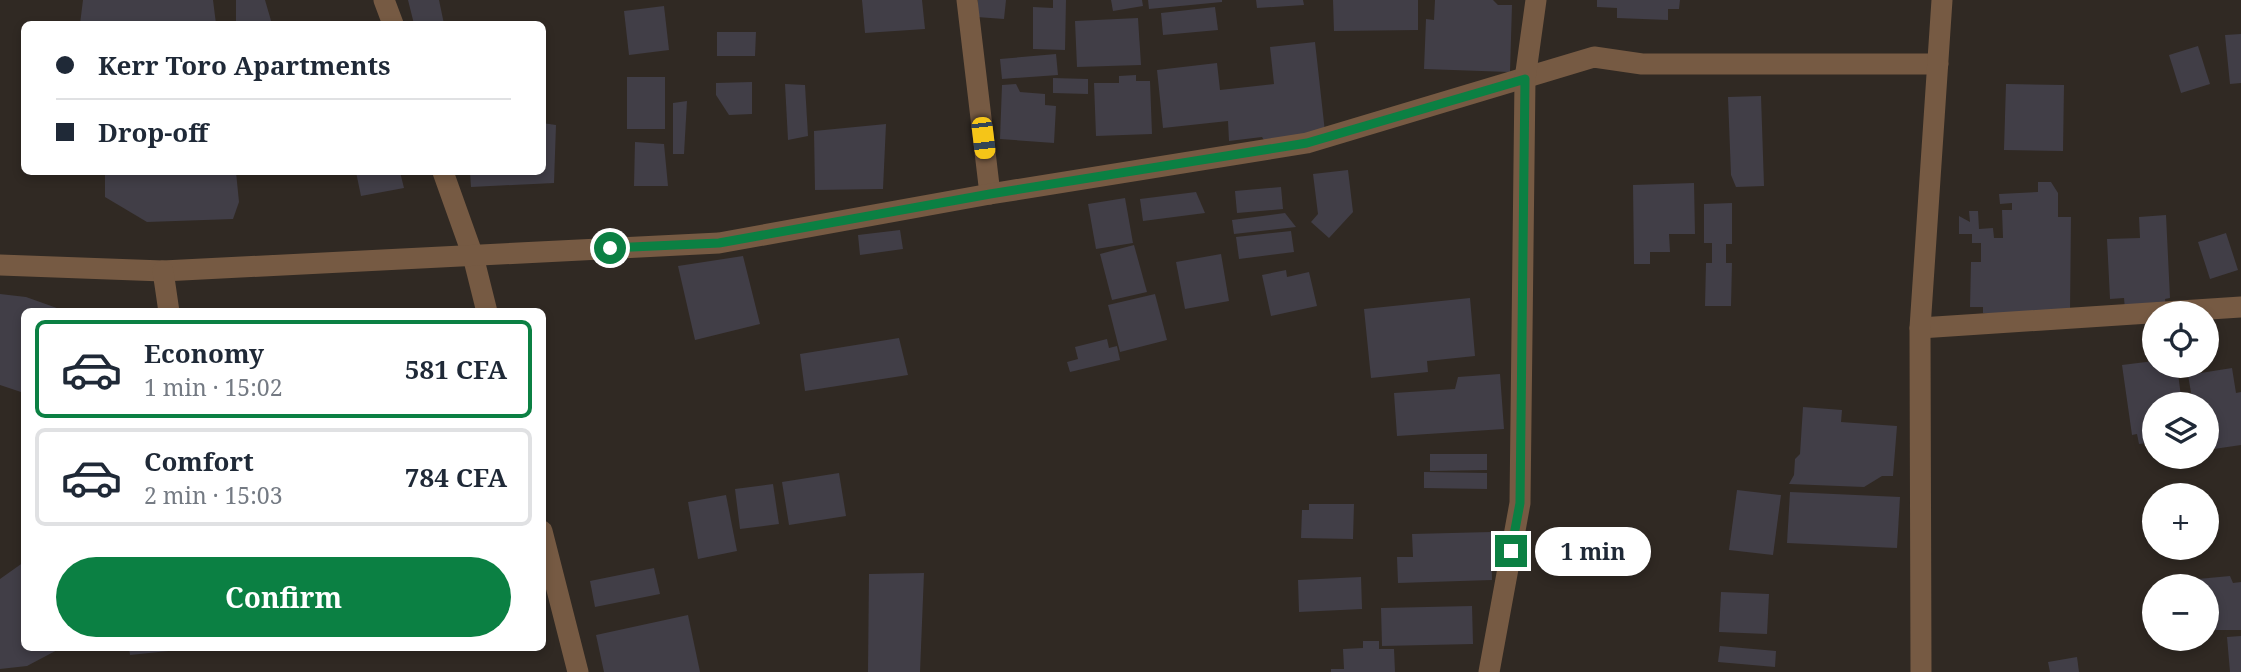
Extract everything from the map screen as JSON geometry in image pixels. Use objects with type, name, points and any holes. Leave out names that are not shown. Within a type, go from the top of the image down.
[{"type":"street","points":[[384,0],[392,21]]},
{"type":"street","points":[[967,0],[990,194]]},
{"type":"street","points":[[1489,672],[1520,503],[1525,79],[1536,0]]},
{"type":"street","points":[[1921,672],[1920,328],[1942,0]]},
{"type":"street","points":[[0,265],[163,271],[719,243],[990,194],[1307,143],[1594,57],[1642,64],[1938,64]]},
{"type":"street","points":[[444,175],[472,256],[486,308]]},
{"type":"street","points":[[163,271],[168,308]]},
{"type":"street","points":[[1920,328],[2241,307]]},
{"type":"street","points":[[546,547],[578,672]]},
{"type":"building","points":[[83,0],[213,0],[216,21],[80,21]]},
{"type":"building","points":[[236,0],[265,0],[271,21],[236,21]]},
{"type":"building","points":[[408,0],[439,0],[443,21],[413,21]]},
{"type":"building","points":[[862,0],[922,0],[925,29],[865,33]]},
{"type":"building","points":[[978,0],[1006,0],[1004,19],[977,17]]},
{"type":"building","points":[[1053,0],[1066,0],[1065,50],[1033,49],[1033,7],[1053,8]]},
{"type":"building","points":[[1111,0],[1142,0],[1143,6],[1113,11]]},
{"type":"building","points":[[1148,0],[1222,0],[1222,2],[1149,9]]},
{"type":"building","points":[[1256,0],[1303,0],[1304,5],[1257,8]]},
{"type":"building","points":[[1333,0],[1418,0],[1418,30],[1334,31]]},
{"type":"building","points":[[1435,0],[1493,0],[1498,5],[1512,5],[1510,72],[1424,69],[1426,19],[1434,20]]},
{"type":"building","points":[[1597,0],[1680,0],[1679,9],[1668,9],[1668,20],[1617,18],[1617,8],[1597,7]]},
{"type":"building","points":[[664,6],[669,50],[629,55],[624,11]]},
{"type":"building","points":[[1215,7],[1218,30],[1163,35],[1161,13]]},
{"type":"building","points":[[1138,18],[1141,65],[1077,67],[1075,21]]},
{"type":"building","points":[[717,32],[756,32],[755,56],[717,56]]},
{"type":"building","points":[[2241,34],[2241,83],[2230,84],[2225,35]]},
{"type":"building","points":[[1315,42],[1325,132],[1268,147],[1262,137],[1229,141],[1228,121],[1163,128],[1157,70],[1217,63],[1220,90],[1274,84],[1270,47]]},
{"type":"building","points":[[2198,46],[2210,84],[2181,93],[2169,55]]},
{"type":"building","points":[[1056,54],[1058,75],[1002,79],[1000,59]]},
{"type":"building","points":[[1136,75],[1136,81],[1150,81],[1152,134],[1096,136],[1094,83],[1119,83],[1119,76]]},
{"type":"building","points":[[627,77],[665,77],[665,129],[627,129]]},
{"type":"building","points":[[1053,78],[1088,79],[1088,94],[1053,93]]},
{"type":"building","points":[[752,82],[752,114],[729,115],[716,95],[716,83]]},
{"type":"building","points":[[785,84],[805,85],[808,136],[788,140]]},
{"type":"building","points":[[1016,84],[1020,92],[1045,94],[1045,105],[1056,106],[1054,143],[1000,139],[1002,85]]},
{"type":"building","points":[[2006,84],[2064,85],[2063,151],[2004,150]]},
{"type":"building","points":[[1761,96],[1764,186],[1736,187],[1731,175],[1728,97]]},
{"type":"building","points":[[687,101],[684,154],[673,154],[673,103]]},
{"type":"building","points":[[546,124],[556,125],[554,183],[471,187],[470,175],[546,175]]},
{"type":"building","points":[[886,124],[883,189],[815,190],[814,131]]},
{"type":"building","points":[[635,142],[664,144],[668,186],[634,186]]},
{"type":"building","points":[[1348,170],[1353,212],[1329,238],[1311,222],[1318,214],[1313,174]]},
{"type":"building","points":[[105,175],[236,175],[239,202],[233,219],[147,222],[105,197]]},
{"type":"building","points":[[357,175],[401,175],[404,188],[361,196]]},
{"type":"building","points":[[2038,182],[2051,182],[2058,193],[2058,217],[2071,217],[2070,314],[1983,313],[1983,307],[1970,307],[1971,262],[1981,262],[1981,243],[1972,243],[1972,234],[1959,234],[1959,216],[1970,222],[1969,211],[1978,211],[1979,229],[1993,228],[1994,238],[2003,238],[2002,210],[2012,210],[2012,203],[2000,204],[1999,194],[2038,192]]},
{"type":"building","points":[[1694,183],[1695,234],[1669,234],[1670,252],[1650,252],[1650,264],[1634,264],[1633,185]]},
{"type":"building","points":[[1281,187],[1283,209],[1237,213],[1235,191]]},
{"type":"building","points":[[1196,192],[1205,213],[1143,221],[1140,199]]},
{"type":"building","points":[[1125,198],[1133,243],[1096,249],[1088,204]]},
{"type":"building","points":[[1732,203],[1732,244],[1726,244],[1726,263],[1732,263],[1731,306],[1705,306],[1706,263],[1712,263],[1712,243],[1704,243],[1704,204]]},
{"type":"building","points":[[1285,213],[1296,227],[1234,234],[1232,220]]},
{"type":"building","points":[[2166,215],[2170,298],[2165,301],[2142,301],[2142,308],[2125,309],[2124,298],[2110,299],[2107,239],[2140,238],[2139,217]]},
{"type":"building","points":[[900,230],[903,249],[860,255],[858,235]]},
{"type":"building","points":[[1291,231],[1294,252],[1239,259],[1236,237]]},
{"type":"building","points":[[2226,233],[2238,270],[2210,279],[2198,242]]},
{"type":"building","points":[[1134,245],[1147,292],[1112,300],[1100,254]]},
{"type":"building","points":[[1221,254],[1229,301],[1185,309],[1176,262]]},
{"type":"building","points":[[743,256],[760,324],[695,340],[678,266]]},
{"type":"building","points":[[1286,270],[1287,277],[1309,272],[1317,306],[1271,316],[1262,275]]},
{"type":"building","points":[[0,294],[26,297],[57,308],[21,308],[21,392],[0,385]]},
{"type":"building","points":[[1155,294],[1167,340],[1120,352],[1108,305]]},
{"type":"building","points":[[1470,298],[1475,356],[1427,361],[1428,372],[1371,378],[1364,309]]},
{"type":"building","points":[[899,338],[908,375],[805,391],[800,354]]},
{"type":"building","points":[[1107,339],[1109,348],[1117,346],[1120,360],[1070,372],[1067,362],[1078,359],[1075,347]]},
{"type":"building","points":[[2142,362],[2142,378],[2179,378],[2180,392],[2142,392],[2142,444],[2139,444],[2137,434],[2132,435],[2122,365]]},
{"type":"building","points":[[2232,368],[2236,393],[2241,392],[2241,445],[2219,448],[2219,392],[2191,392],[2189,378],[2219,378],[2219,370]]},
{"type":"building","points":[[1500,374],[1504,429],[1397,436],[1394,393],[1455,389],[1458,377]]},
{"type":"building","points":[[1803,407],[1842,410],[1841,422],[1897,426],[1893,476],[1882,476],[1864,487],[1789,484],[1794,475],[1795,459],[1800,454]]},
{"type":"building","points":[[1430,454],[1487,454],[1487,470],[1430,471]]},
{"type":"building","points":[[1424,472],[1487,473],[1487,489],[1424,488]]},
{"type":"building","points":[[839,473],[846,516],[789,525],[782,482]]},
{"type":"building","points":[[773,484],[779,524],[740,529],[735,489]]},
{"type":"building","points":[[1737,490],[1781,495],[1773,555],[1729,550]]},
{"type":"building","points":[[1790,492],[1900,497],[1897,548],[1787,543]]},
{"type":"building","points":[[726,495],[737,551],[698,559],[688,502]]},
{"type":"building","points":[[1309,504],[1354,504],[1353,539],[1301,538],[1302,510],[1309,510]]},
{"type":"building","points":[[1491,532],[1492,580],[1398,583],[1397,557],[1413,557],[1412,534]]},
{"type":"building","points":[[21,564],[21,651],[55,651],[27,666],[0,669],[0,579]]},
{"type":"building","points":[[654,568],[660,594],[595,607],[590,581]]},
{"type":"building","points":[[924,573],[920,672],[868,672],[869,574]]},
{"type":"building","points":[[2230,576],[2233,583],[2241,582],[2241,630],[2219,630],[2219,577]]},
{"type":"building","points":[[1361,577],[1362,609],[1299,612],[1298,580]]},
{"type":"building","points":[[1721,592],[1769,594],[1767,634],[1719,632]]},
{"type":"building","points":[[1472,606],[1473,644],[1382,646],[1381,608]]},
{"type":"building","points":[[688,615],[700,672],[604,672],[596,635]]},
{"type":"building","points":[[2241,636],[2241,672],[2230,672],[2227,637]]},
{"type":"building","points":[[1363,641],[1379,641],[1379,649],[1394,649],[1395,672],[1331,672],[1331,669],[1344,669],[1343,649],[1363,648]]},
{"type":"building","points":[[1720,646],[1776,651],[1775,667],[1718,662]]},
{"type":"building","points":[[129,651],[168,651],[130,655]]},
{"type":"building","points":[[2077,657],[2079,672],[2050,672],[2048,662]]},
{"type":"route","points":[[610,248],[719,243],[990,194],[1307,143],[1525,79],[1520,503],[1511,551]]}]
